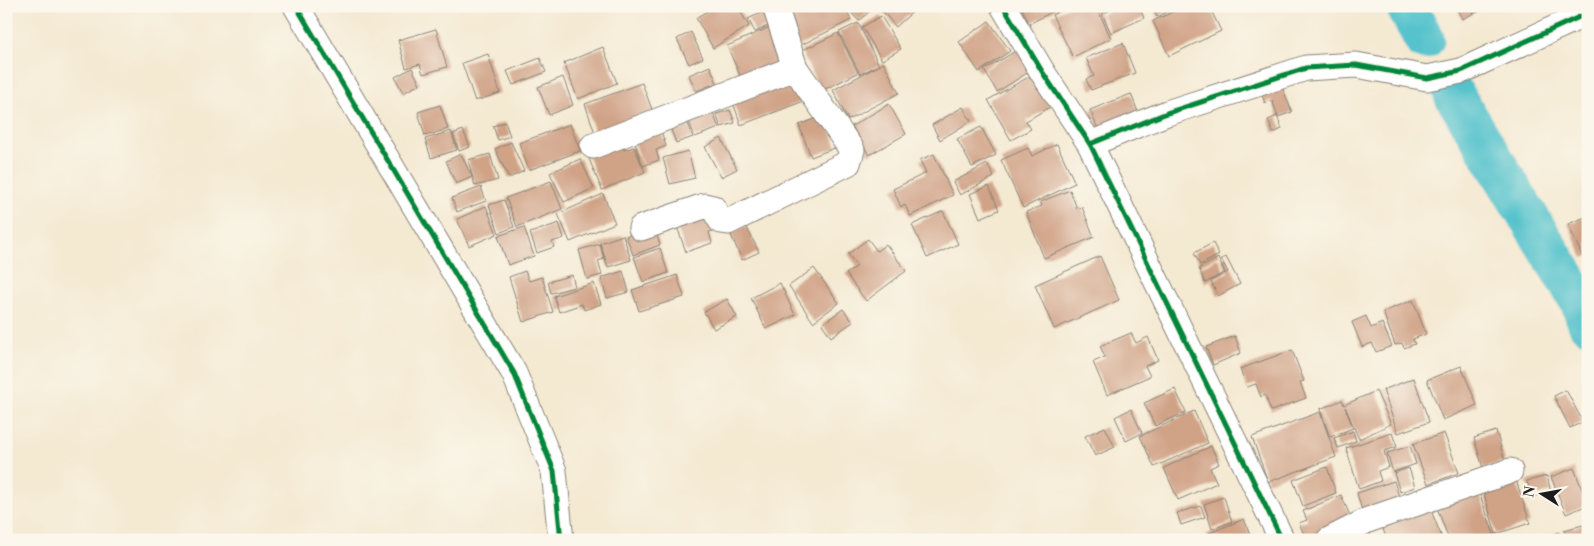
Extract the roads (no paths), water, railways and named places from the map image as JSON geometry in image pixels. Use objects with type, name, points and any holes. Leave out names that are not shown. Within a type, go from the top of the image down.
[{"type":"street","points":[[296,6],[514,372],[554,471],[561,540]]},
{"type":"street","points":[[641,228],[704,206],[713,208],[721,221],[728,222],[848,163],[852,150],[795,68],[775,6]]},
{"type":"street","points":[[1003,6],[1043,73],[1090,144],[1282,540]]},
{"type":"street","points":[[1090,144],[1167,113],[1306,68],[1356,65],[1428,78],[1461,71],[1588,14]]},
{"type":"street","points":[[593,146],[795,68]]},
{"type":"street","points":[[1329,540],[1368,520],[1510,471]]},
{"type":"waterway","points":[[1406,6],[1424,39]]},
{"type":"waterway","points":[[1454,95],[1580,301],[1588,323]]}]
